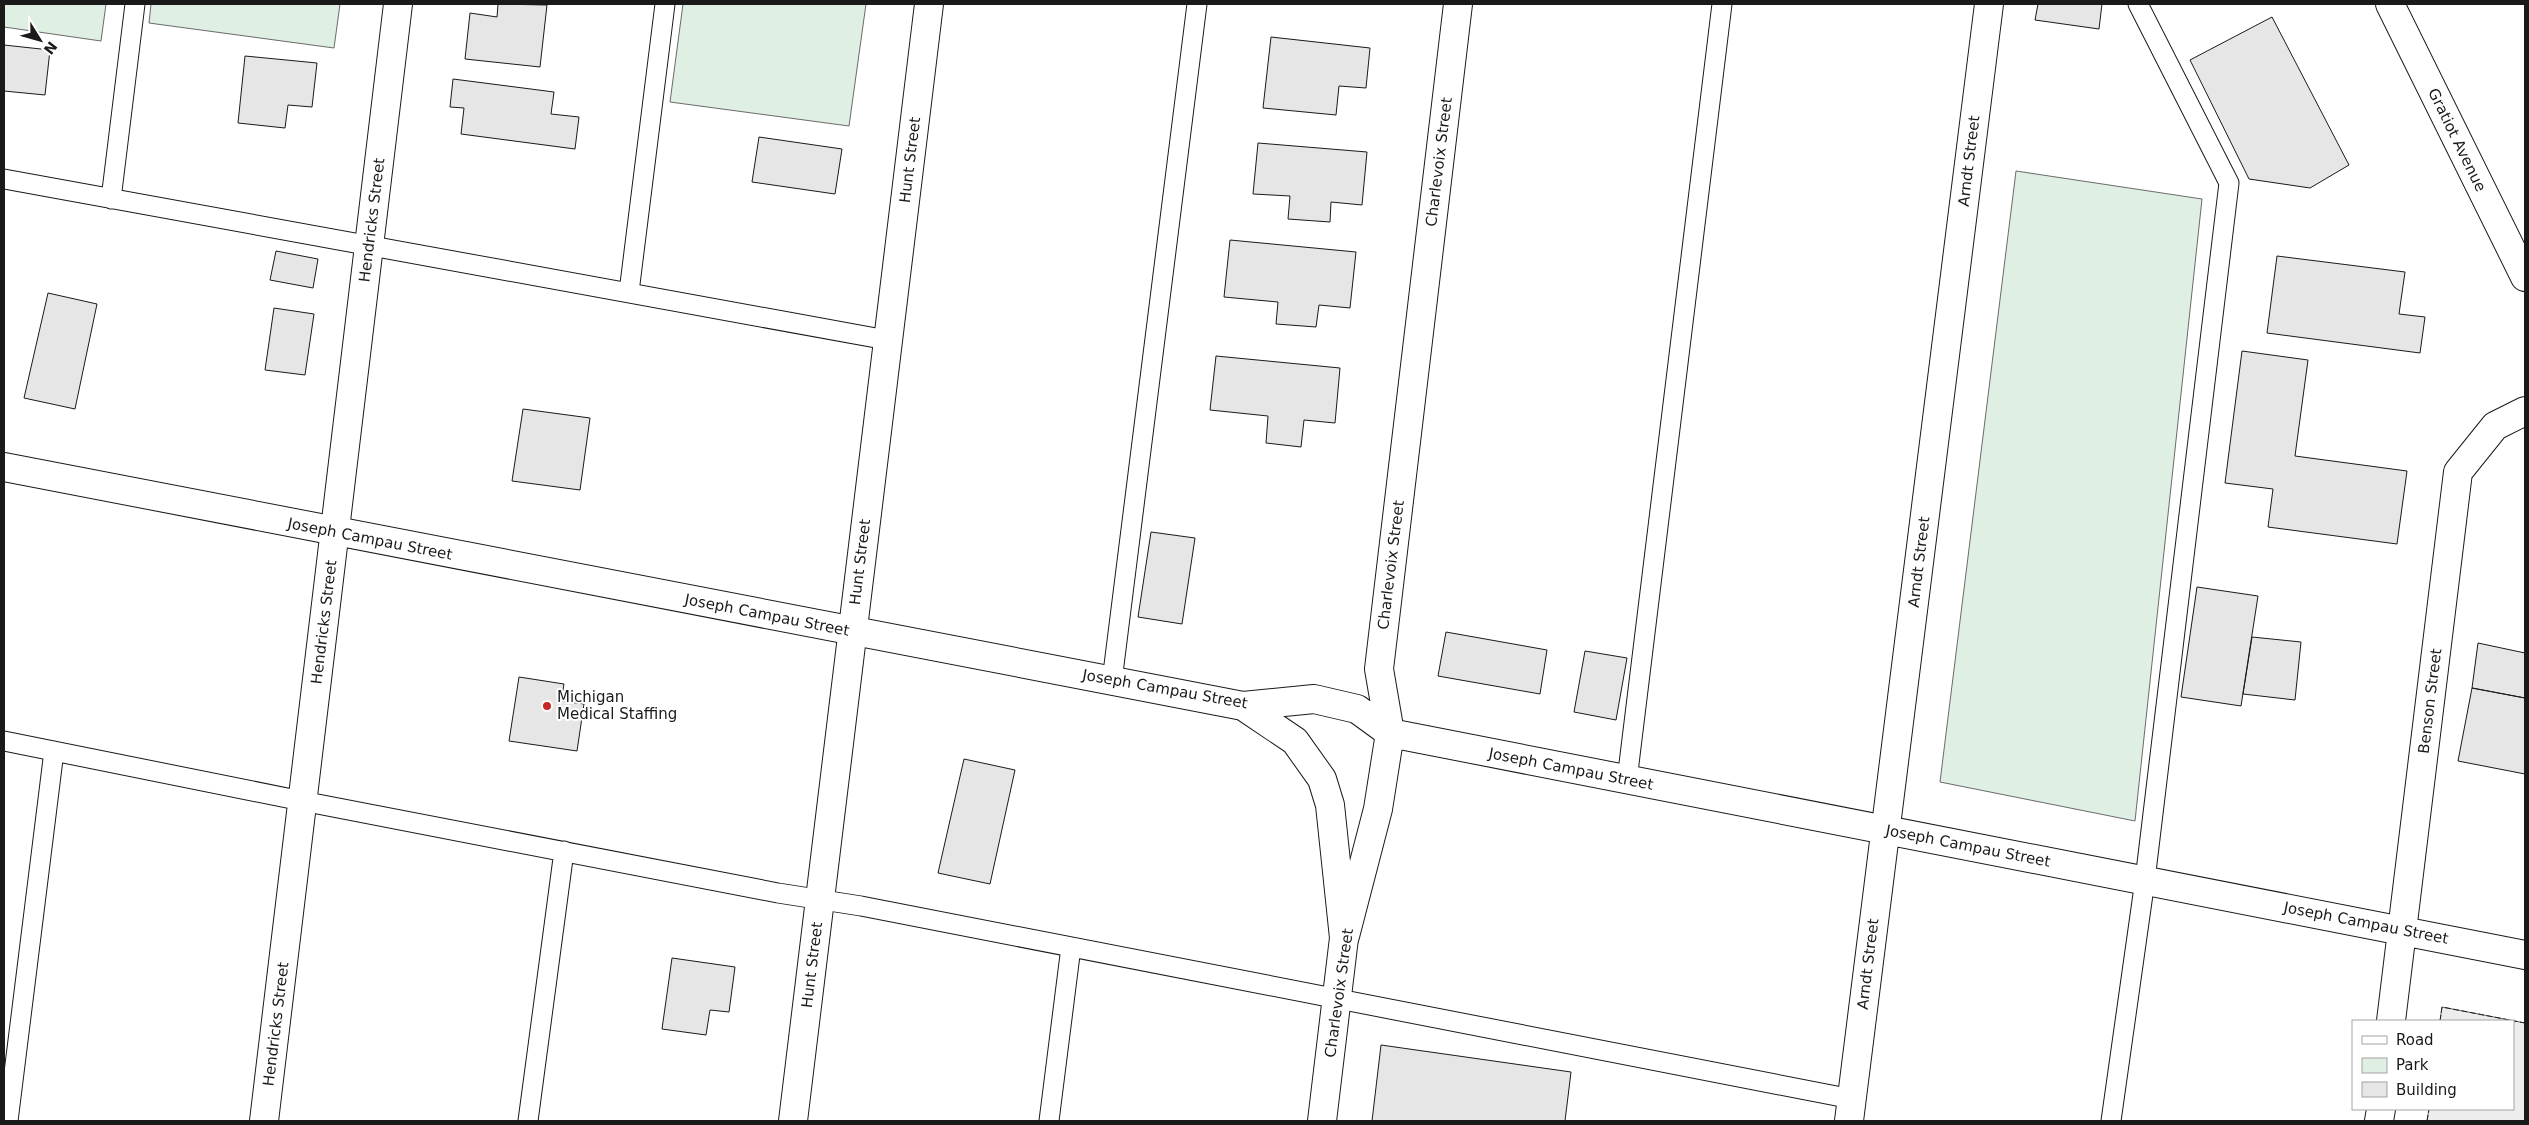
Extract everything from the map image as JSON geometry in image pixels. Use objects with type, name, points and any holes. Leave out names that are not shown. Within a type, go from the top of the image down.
[{"type":"street","name":"Hendricks Street","points":[[264,1121],[398,4]]},
{"type":"street","name":"Hunt Street","points":[[793,1121],[929,4]]},
{"type":"street","name":"Charlevoix Street","points":[[1322,1121],[1344,938],[1378,809],[1390,733],[1379,669],[1458,4]]},
{"type":"street","name":"Arndt Street","points":[[1850,1110],[1989,4]]},
{"type":"street","name":"Gratiot Avenue","points":[[2390,4],[2525,277]]},
{"type":"street","name":"Benson Street","points":[[2391,1020],[2458,472],[2495,426],[2525,411]]},
{"type":"street","name":"Joseph Campau Street","points":[[4,467],[1243,706],[1314,699],[1357,709],[1390,733],[2525,955]]},
{"type":"street","points":[[1243,706],[1295,741],[1322,779],[1330,805],[1344,938]]},
{"type":"lane","points":[[111,198],[136,4]]},
{"type":"lane","points":[[629,292],[665,4]]},
{"type":"lane","points":[[1112,681],[1197,4]]},
{"type":"lane","points":[[1627,780],[1722,4]]},
{"type":"lane","points":[[2111,1121],[2145,880],[2229,183],[2138,4]]},
{"type":"lane","points":[[4,179],[887,340]]},
{"type":"lane","points":[[4,741],[302,802],[820,899],[1337,999],[1850,1110]]},
{"type":"lane","points":[[8,1121],[54,751]]},
{"type":"lane","points":[[528,1121],[564,852]]},
{"type":"lane","points":[[1049,1121],[1071,947]]},
{"type":"green space","points":[[4,4],[106,4],[101,41],[4,27]]},
{"type":"green space","points":[[151,4],[340,4],[334,48],[149,23]]},
{"type":"green space","points":[[683,4],[866,4],[849,126],[670,102]]},
{"type":"green space","points":[[2016,171],[2202,199],[2135,821],[1940,782]]},
{"type":"shaded area","points":[[2442,1007],[2509,1020],[2440,1020]]},
{"type":"shaded area","points":[[2514,1021],[2525,1023],[2525,1121],[2427,1121],[2429,1110],[2514,1110]]},
{"type":"building","points":[[498,4],[547,5],[540,67],[465,59],[470,13],[497,17]]},
{"type":"building","points":[[2038,4],[2102,4],[2099,29],[2035,20]]},
{"type":"building","points":[[2272,17],[2349,165],[2310,188],[2249,179],[2190,60]]},
{"type":"building","points":[[1271,37],[1370,48],[1366,88],[1339,86],[1336,115],[1263,108]]},
{"type":"building","points":[[4,45],[50,50],[45,95],[4,91]]},
{"type":"building","points":[[245,56],[317,63],[312,107],[288,105],[285,128],[238,123]]},
{"type":"building","points":[[453,79],[554,92],[551,114],[579,117],[575,149],[461,134],[464,108],[450,107]]},
{"type":"building","points":[[759,137],[842,149],[835,194],[752,182]]},
{"type":"building","points":[[1258,143],[1367,152],[1362,205],[1331,202],[1330,222],[1288,219],[1290,196],[1253,194]]},
{"type":"building","points":[[1230,240],[1356,252],[1350,308],[1319,305],[1316,327],[1276,324],[1278,302],[1224,297]]},
{"type":"building","points":[[276,251],[318,259],[313,288],[270,280]]},
{"type":"building","points":[[2277,256],[2405,272],[2399,314],[2425,317],[2420,353],[2267,333]]},
{"type":"building","points":[[48,293],[97,304],[75,409],[24,398]]},
{"type":"building","points":[[274,308],[314,314],[305,375],[265,370]]},
{"type":"building","points":[[2242,351],[2308,360],[2295,456],[2407,471],[2397,544],[2268,527],[2273,489],[2225,483]]},
{"type":"building","points":[[1216,356],[1340,368],[1335,423],[1304,420],[1301,447],[1266,443],[1268,416],[1210,410]]},
{"type":"building","points":[[523,409],[590,418],[580,490],[512,481]]},
{"type":"building","points":[[1151,532],[1195,538],[1182,624],[1138,617]]},
{"type":"building","points":[[2197,587],[2258,596],[2241,706],[2181,697]]},
{"type":"building","points":[[1446,632],[1547,650],[1540,694],[1438,676]]},
{"type":"building","points":[[2252,637],[2301,642],[2295,700],[2243,694]]},
{"type":"building","points":[[2478,643],[2525,653],[2525,698],[2472,688]]},
{"type":"building","points":[[1585,651],[1627,658],[1616,720],[1574,712]]},
{"type":"building","points":[[519,677],[564,684],[561,701],[584,704],[577,751],[509,741]]},
{"type":"building","points":[[2472,688],[2525,698],[2525,774],[2458,761]]},
{"type":"building","points":[[964,759],[1015,770],[990,884],[938,873]]},
{"type":"building","points":[[672,958],[735,967],[729,1012],[710,1010],[706,1035],[662,1029]]},
{"type":"building","points":[[1381,1045],[1571,1072],[1565,1121],[1372,1121]]},
{"type":"fence","points":[[2440,1020],[2442,1007],[2509,1020]]},
{"type":"fence","points":[[2514,1021],[2525,1023]]},
{"type":"fence","points":[[2427,1121],[2429,1110]]},
{"type":"place","name":"Michigan Medical Staffing","points":[[547,706]]}]
